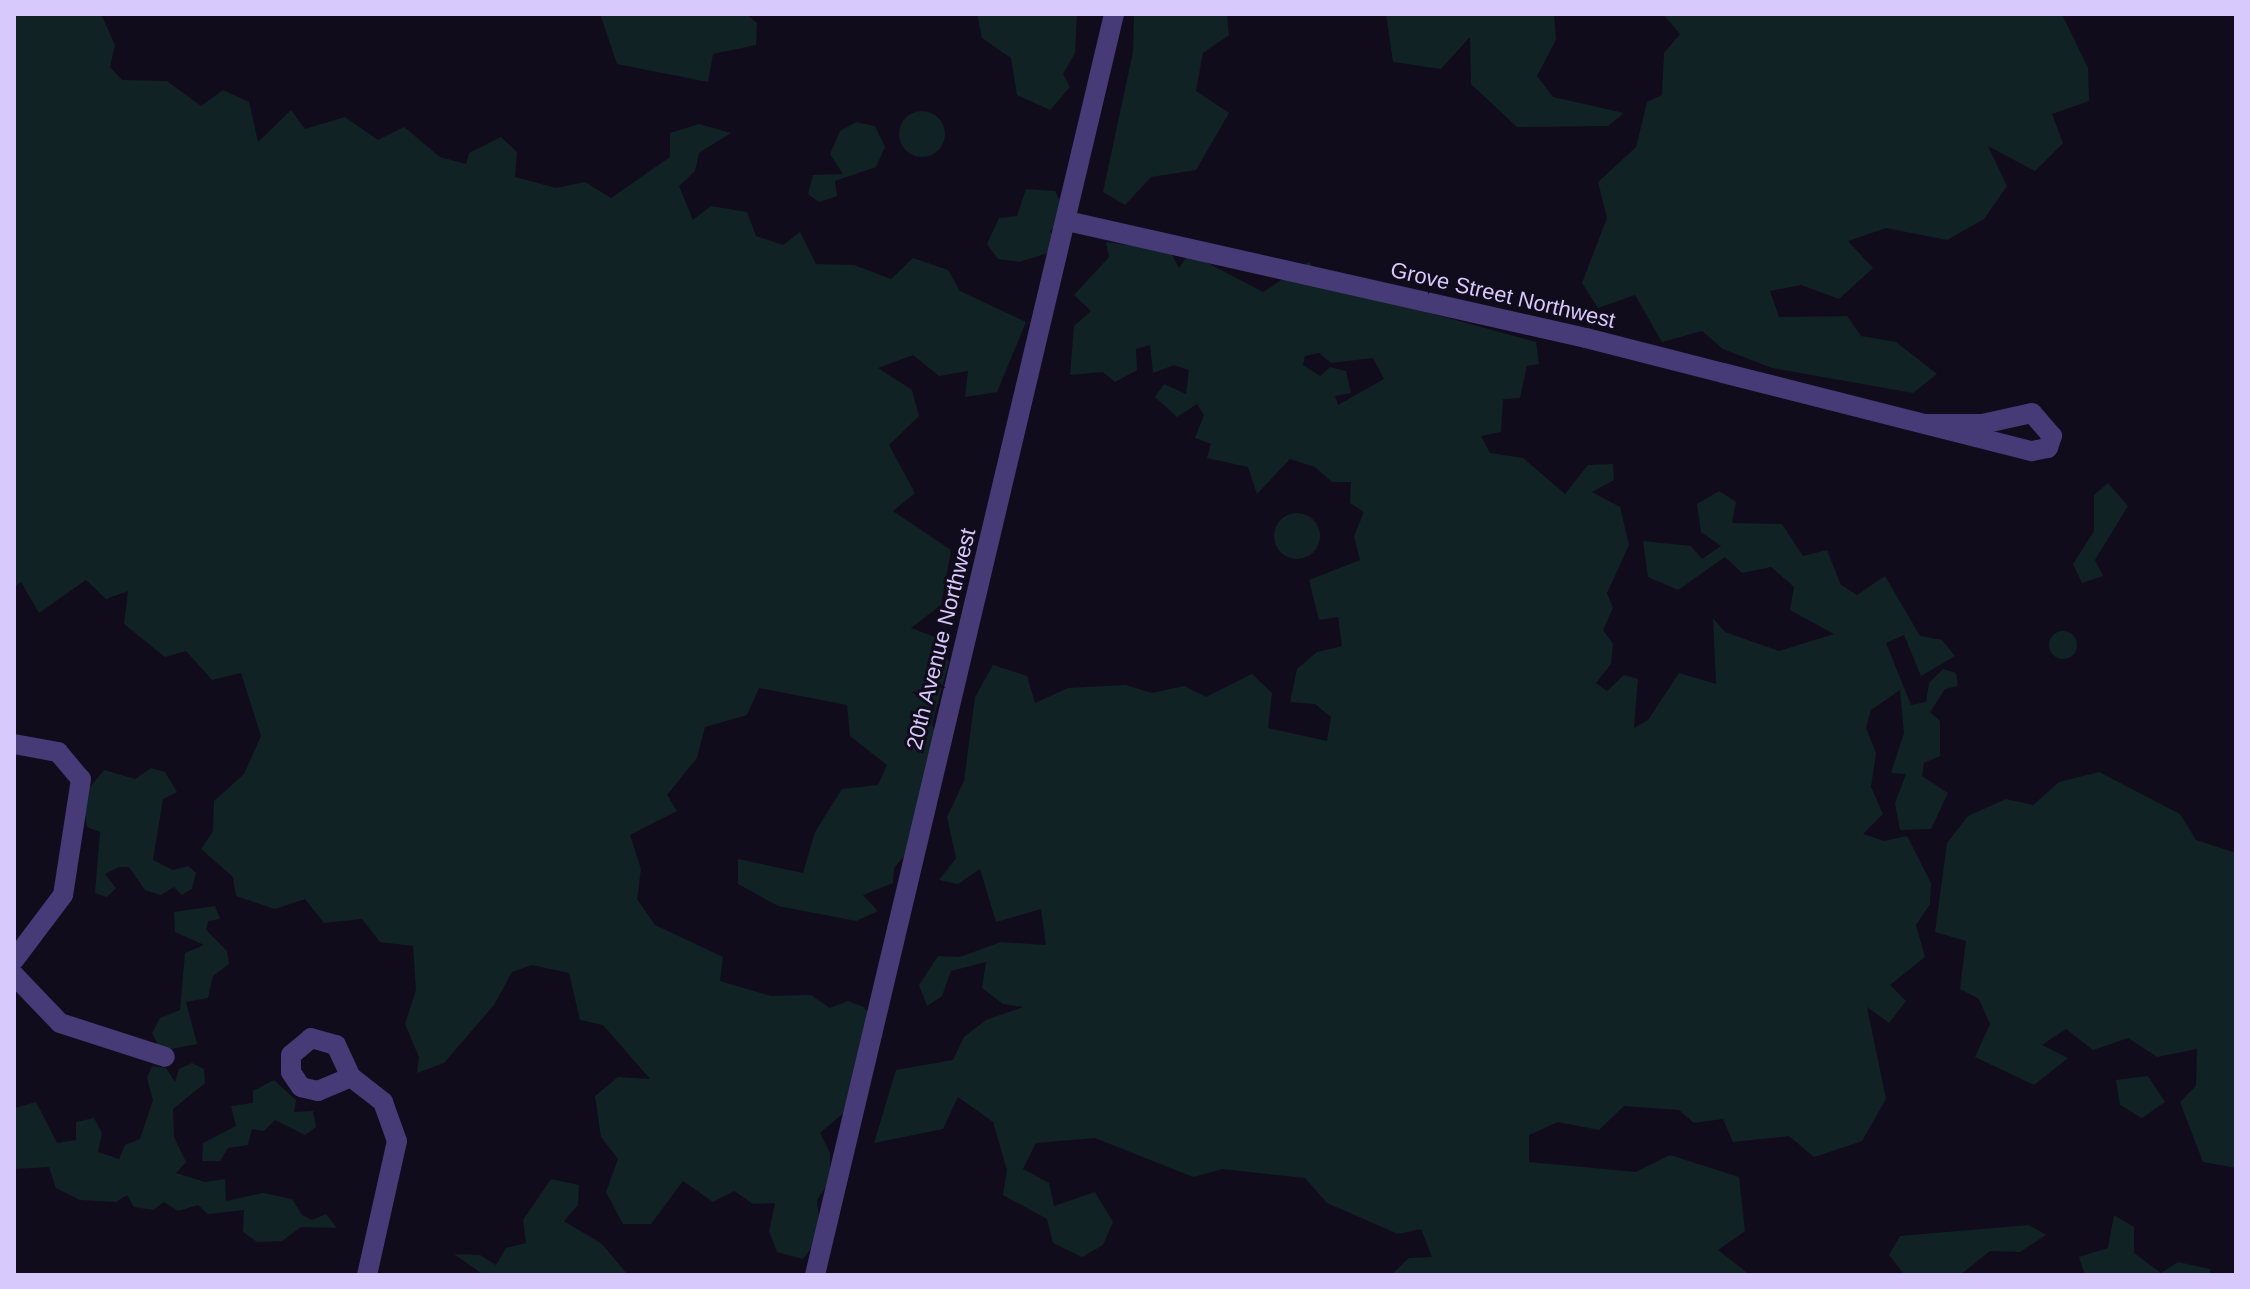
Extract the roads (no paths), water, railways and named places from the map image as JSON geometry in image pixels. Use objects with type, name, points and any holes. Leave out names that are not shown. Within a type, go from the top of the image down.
[{"type":"street","name":"20th Avenue Northwest","points":[[815,1275],[1114,14]]},
{"type":"street","name":"Grove Street Northwest","points":[[1067,221],[1586,338],[2032,451],[2048,448],[2052,436],[2032,413],[1982,424],[1926,424]]},
{"type":"street","points":[[14,744],[74,762],[81,779],[63,895],[14,960]]},
{"type":"street","points":[[14,975],[60,1023],[165,1057]]},
{"type":"street","points":[[351,1077],[383,1102],[397,1141],[367,1275]]}]
